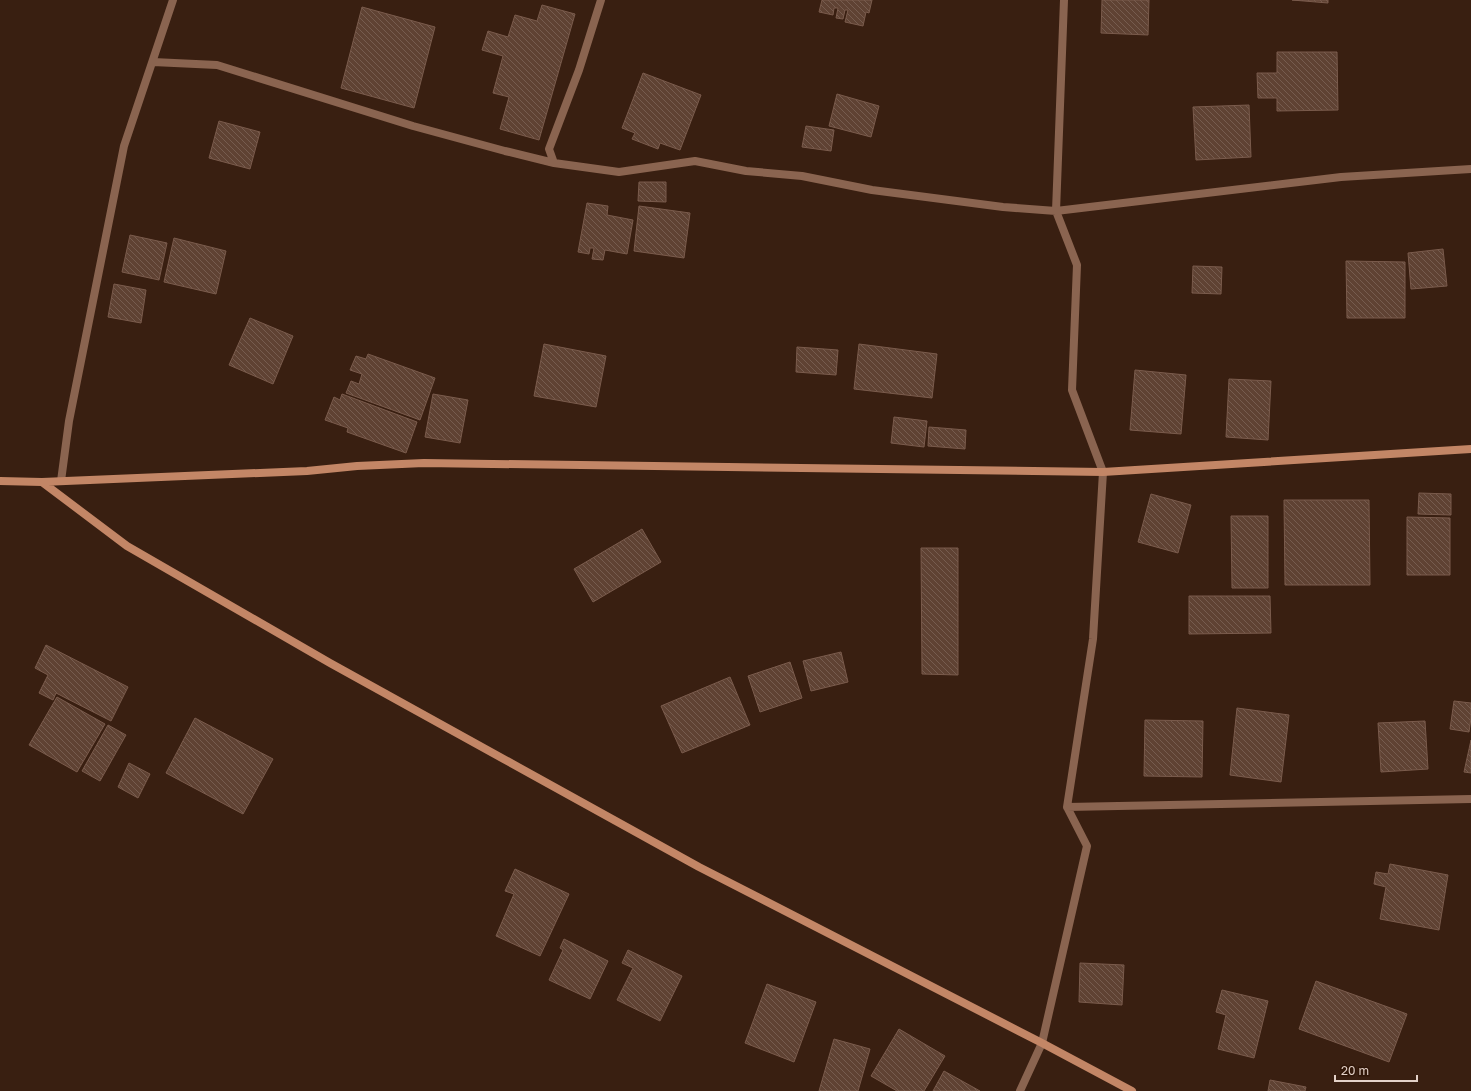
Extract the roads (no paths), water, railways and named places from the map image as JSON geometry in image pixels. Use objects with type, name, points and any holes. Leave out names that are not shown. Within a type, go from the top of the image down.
[{"type":"main road","points":[[0,482],[42,482],[307,471],[357,466],[424,463],[1103,472],[1471,449]]},
{"type":"main road","points":[[42,482],[127,546],[330,663],[699,867],[1042,1043],[1132,1091]]},
{"type":"street","points":[[62,481],[69,421],[124,146],[173,0]]},
{"type":"street","points":[[554,163],[549,149],[580,70],[601,0]]},
{"type":"street","points":[[1020,1091],[1042,1043],[1087,846],[1067,807],[1093,639],[1103,472],[1072,390],[1077,265],[1056,211],[1064,0]]},
{"type":"street","points":[[153,62],[217,65],[413,126],[554,163],[619,172],[695,161],[746,171],[802,176],[872,190],[1003,208],[1056,211],[1341,177],[1471,169]]},
{"type":"street","points":[[1067,807],[1471,799]]}]
